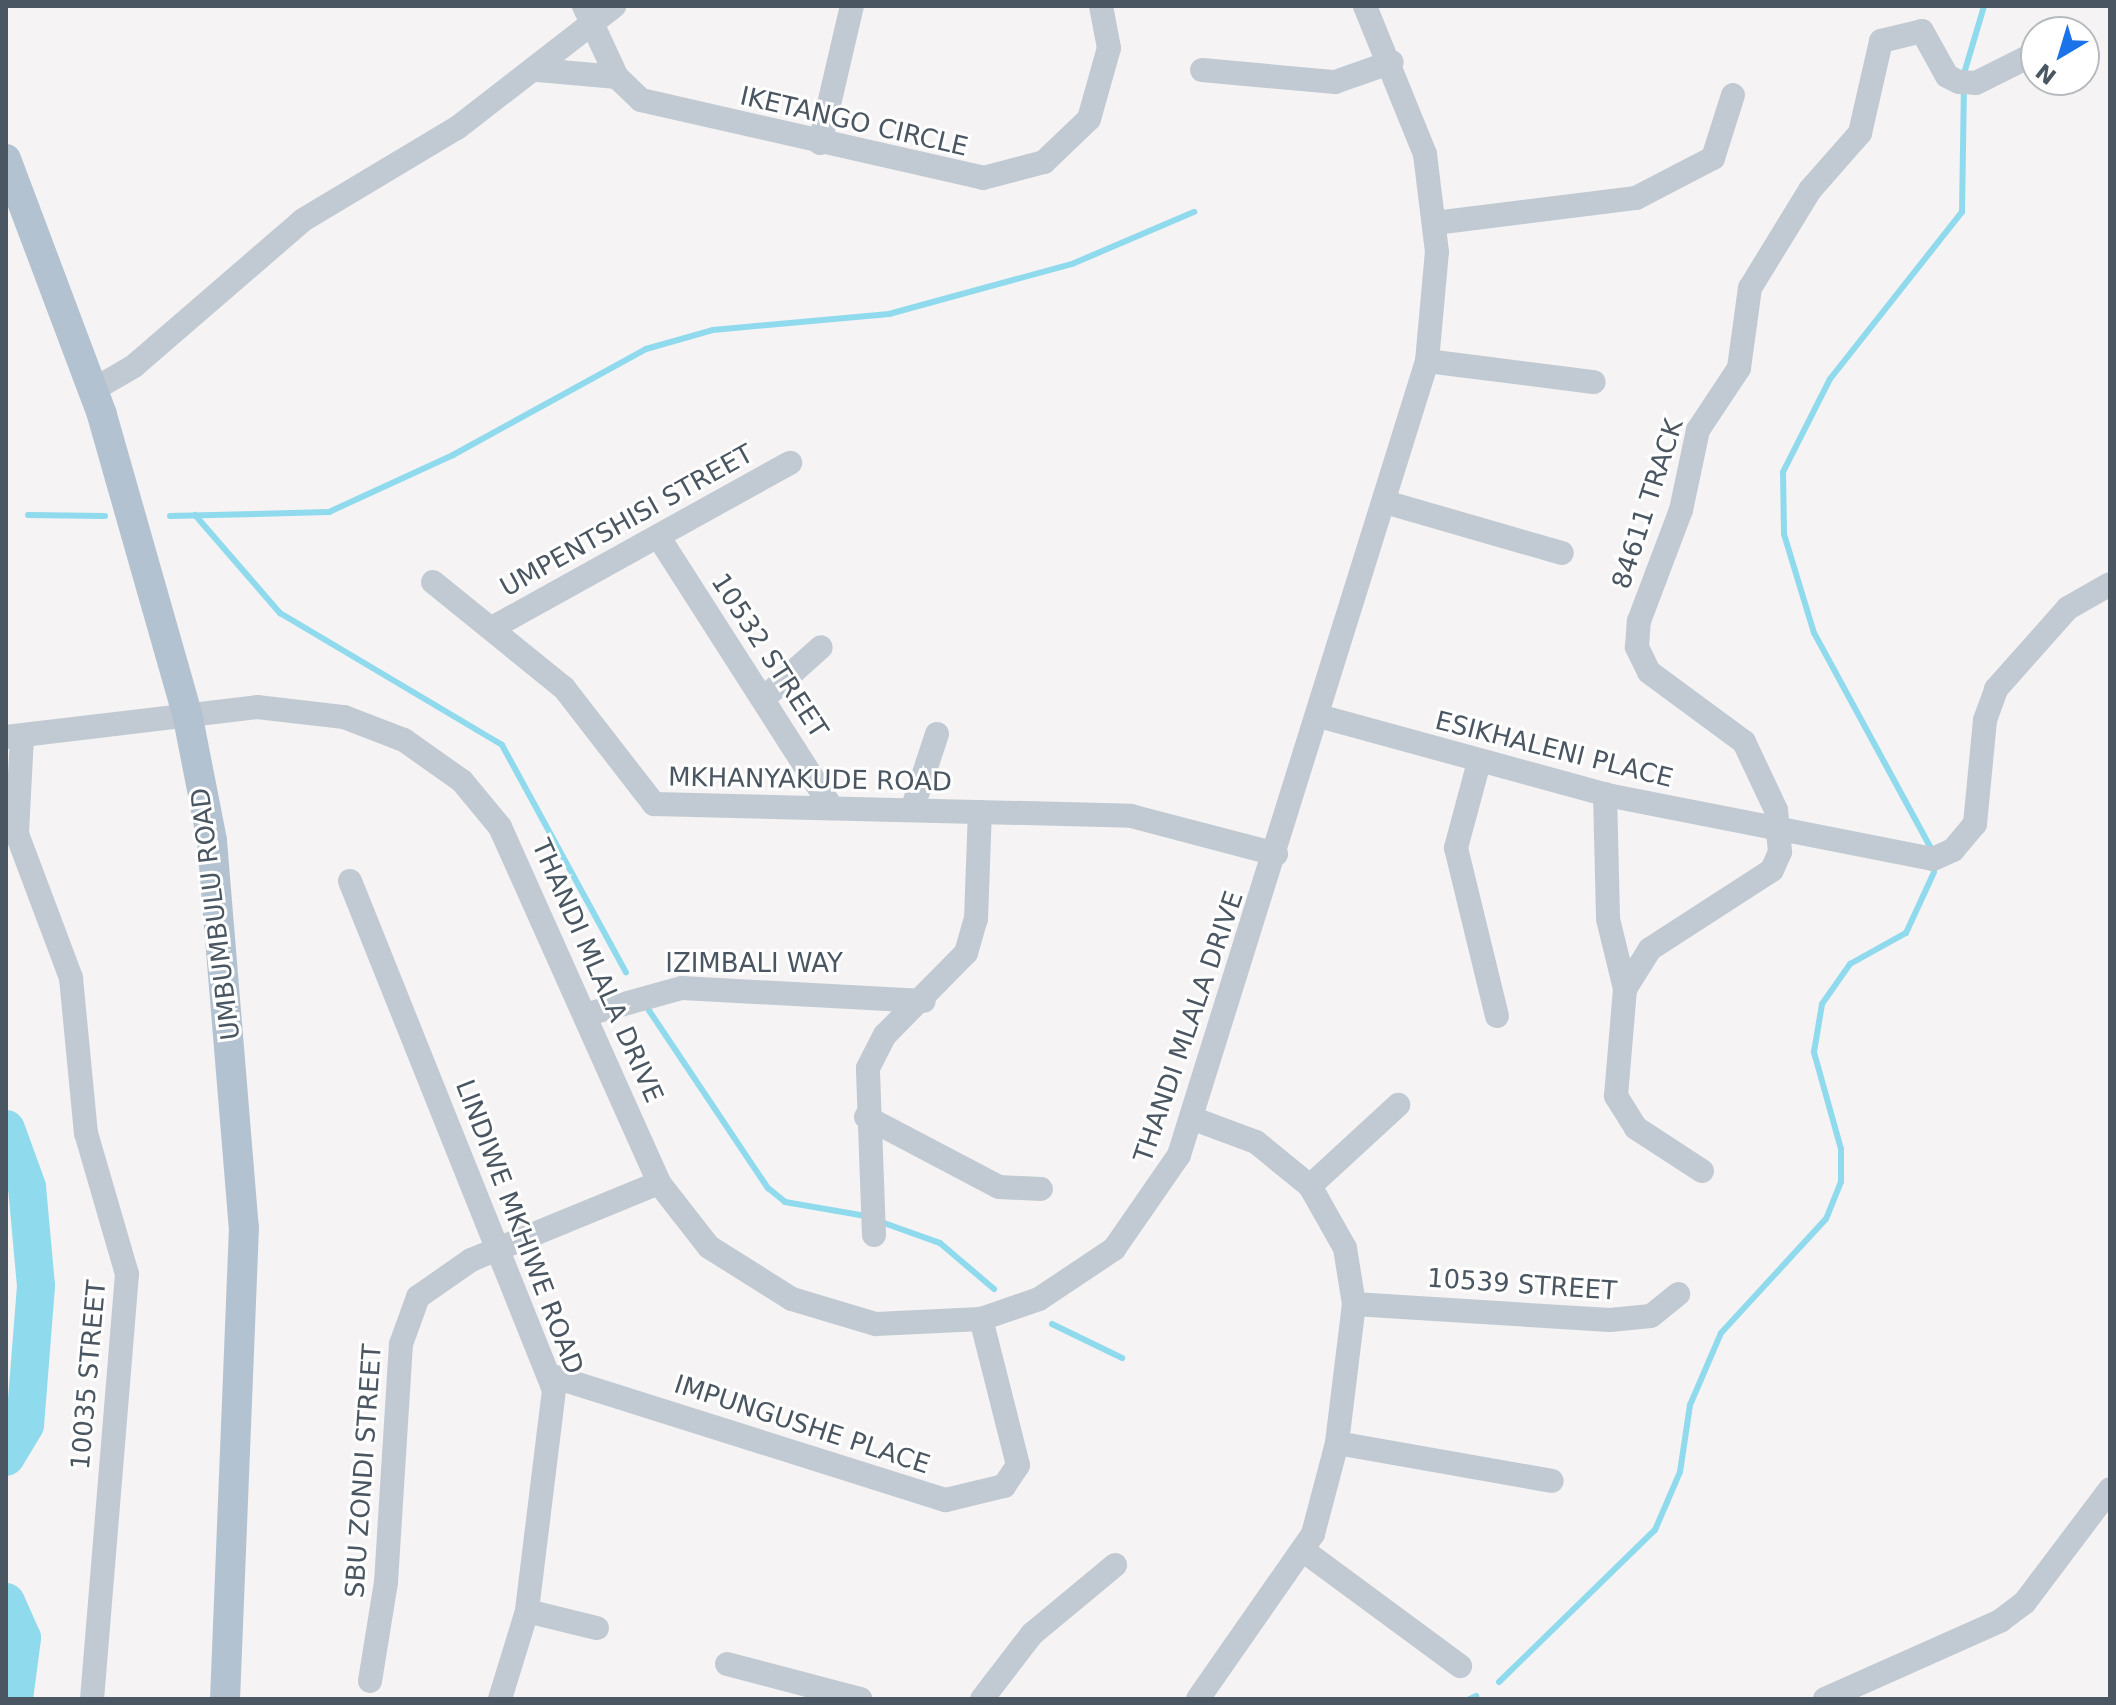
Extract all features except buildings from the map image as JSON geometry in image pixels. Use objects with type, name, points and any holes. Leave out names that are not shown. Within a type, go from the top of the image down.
[{"type":"main road","name":"UMBUMBULU ROAD","points":[[6,159],[93,390],[187,713],[212,841],[244,1227],[225,1699]]},
{"type":"street","points":[[93,390],[134,366],[303,220],[538,70],[588,13],[614,6]]},
{"type":"street","points":[[820,143],[852,6]]},
{"type":"street","name":"IKETANGO CIRCLE","points":[[617,77],[658,106],[960,176],[1004,177],[1044,162],[1076,137],[1100,94],[1109,48],[1101,6]]},
{"type":"street","name":"THANDI MLALA DRIVE","points":[[14,737],[187,713],[313,711],[373,726],[437,760],[500,827],[588,1014],[659,1183],[709,1247],[792,1299],[876,1324],[981,1319],[1039,1299],[1114,1249],[1166,1183],[1194,1119],[1427,361],[1435,223],[1425,154],[1392,62],[1365,6]]},
{"type":"street","points":[[538,70],[617,77],[588,13]]},
{"type":"street","name":"84611 TRACK","points":[[1778,832],[1773,795],[1744,742],[1661,684],[1637,647],[1639,621],[1681,510],[1691,448],[1739,368],[1755,276],[1810,190],[1860,133],[1884,37],[1922,31],[1947,76],[1959,82],[1976,83],[2020,61]]},
{"type":"street","points":[[1202,70],[1326,83],[1392,62]]},
{"type":"street","points":[[1435,223],[1636,198],[1713,158],[1733,95]]},
{"type":"street","points":[[1427,361],[1594,382]]},
{"type":"street","name":"UMPENTSHISI STREET","points":[[492,628],[790,463]]},
{"type":"street","points":[[1385,502],[1562,553]]},
{"type":"street","name":"10532 STREET","points":[[658,536],[832,808]]},
{"type":"street","name":"MKHANYAKUDE ROAD","points":[[433,582],[577,701],[647,800],[1131,816],[1276,854]]},
{"type":"street","name":"ESIKHALENI PLACE","points":[[1319,716],[1605,794],[1778,832],[1923,859],[1953,850],[1979,814],[1985,720],[1996,689],[2068,608],[2110,584]]},
{"type":"street","points":[[764,698],[821,647]]},
{"type":"street","points":[[912,810],[937,734]]},
{"type":"street","name":"10035 STREET","points":[[14,737],[17,834],[71,978],[86,1133],[127,1274],[92,1699]]},
{"type":"street","points":[[1479,762],[1456,848],[1497,1016]]},
{"type":"street","points":[[1605,794],[1608,919],[1625,989],[1616,1096],[1636,1128],[1702,1171]]},
{"type":"street","points":[[874,1235],[866,1117],[873,1055],[924,1001],[972,939],[980,812]]},
{"type":"street","points":[[1625,989],[1650,949],[1772,870],[1778,832]]},
{"type":"street","name":"LINDIWE MKHIWE ROAD","points":[[350,881],[552,1376],[527,1611],[500,1699]]},
{"type":"street","name":"IZIMBALI WAY","points":[[588,1014],[682,988],[924,1001]]},
{"type":"street","points":[[1310,1186],[1398,1105]]},
{"type":"street","points":[[866,1117],[999,1187],[1041,1189]]},
{"type":"street","points":[[1194,1119],[1266,1148],[1310,1186],[1345,1248],[1354,1304],[1337,1443],[1304,1551],[1198,1699]]},
{"type":"street","name":"SBU ZONDI STREET","points":[[370,1681],[386,1582],[404,1325],[429,1285],[500,1247],[659,1183]]},
{"type":"street","name":"10539 STREET","points":[[1354,1304],[1610,1320],[1651,1316],[1678,1294]]},
{"type":"street","name":"IMPUNGUSHE PLACE","points":[[552,1376],[946,1500],[1004,1486],[1018,1465],[981,1319]]},
{"type":"street","points":[[1337,1443],[1552,1481]]},
{"type":"street","points":[[1825,1699],[2000,1621],[2025,1602],[2110,1489]]},
{"type":"street","points":[[1304,1551],[1460,1666]]},
{"type":"street","points":[[982,1699],[1032,1634],[1115,1565]]},
{"type":"street","points":[[527,1611],[597,1628]]},
{"type":"street","points":[[727,1664],[860,1699]]},
{"type":"waterway","points":[[1963,77],[1984,6]]},
{"type":"waterway","points":[[1933,852],[1814,633],[1784,534],[1783,472],[1830,379],[1962,212],[1964,88]]},
{"type":"waterway","points":[[170,516],[329,512],[453,455],[646,349],[713,330],[889,314],[1072,264],[1194,212]]},
{"type":"waterway","points":[[28,515],[105,516]]},
{"type":"waterway","points":[[195,515],[280,613],[502,745],[626,972]]},
{"type":"waterway","points":[[1499,1682],[1655,1530],[1680,1472],[1690,1405],[1721,1333],[1826,1219],[1841,1182],[1841,1149],[1814,1052],[1822,1004],[1850,964],[1906,933],[1934,872]]},
{"type":"waterway","points":[[648,1009],[768,1188],[785,1202],[866,1216]]},
{"type":"waterway","points":[[6,1129],[27,1187],[36,1286],[25,1425],[6,1457]]},
{"type":"waterway","points":[[884,1223],[940,1243],[994,1289]]},
{"type":"waterway","points":[[1052,1324],[1122,1358]]},
{"type":"waterway","points":[[6,1602],[22,1638],[14,1699]]},
{"type":"waterway","points":[[1470,1699],[1476,1696]]}]
